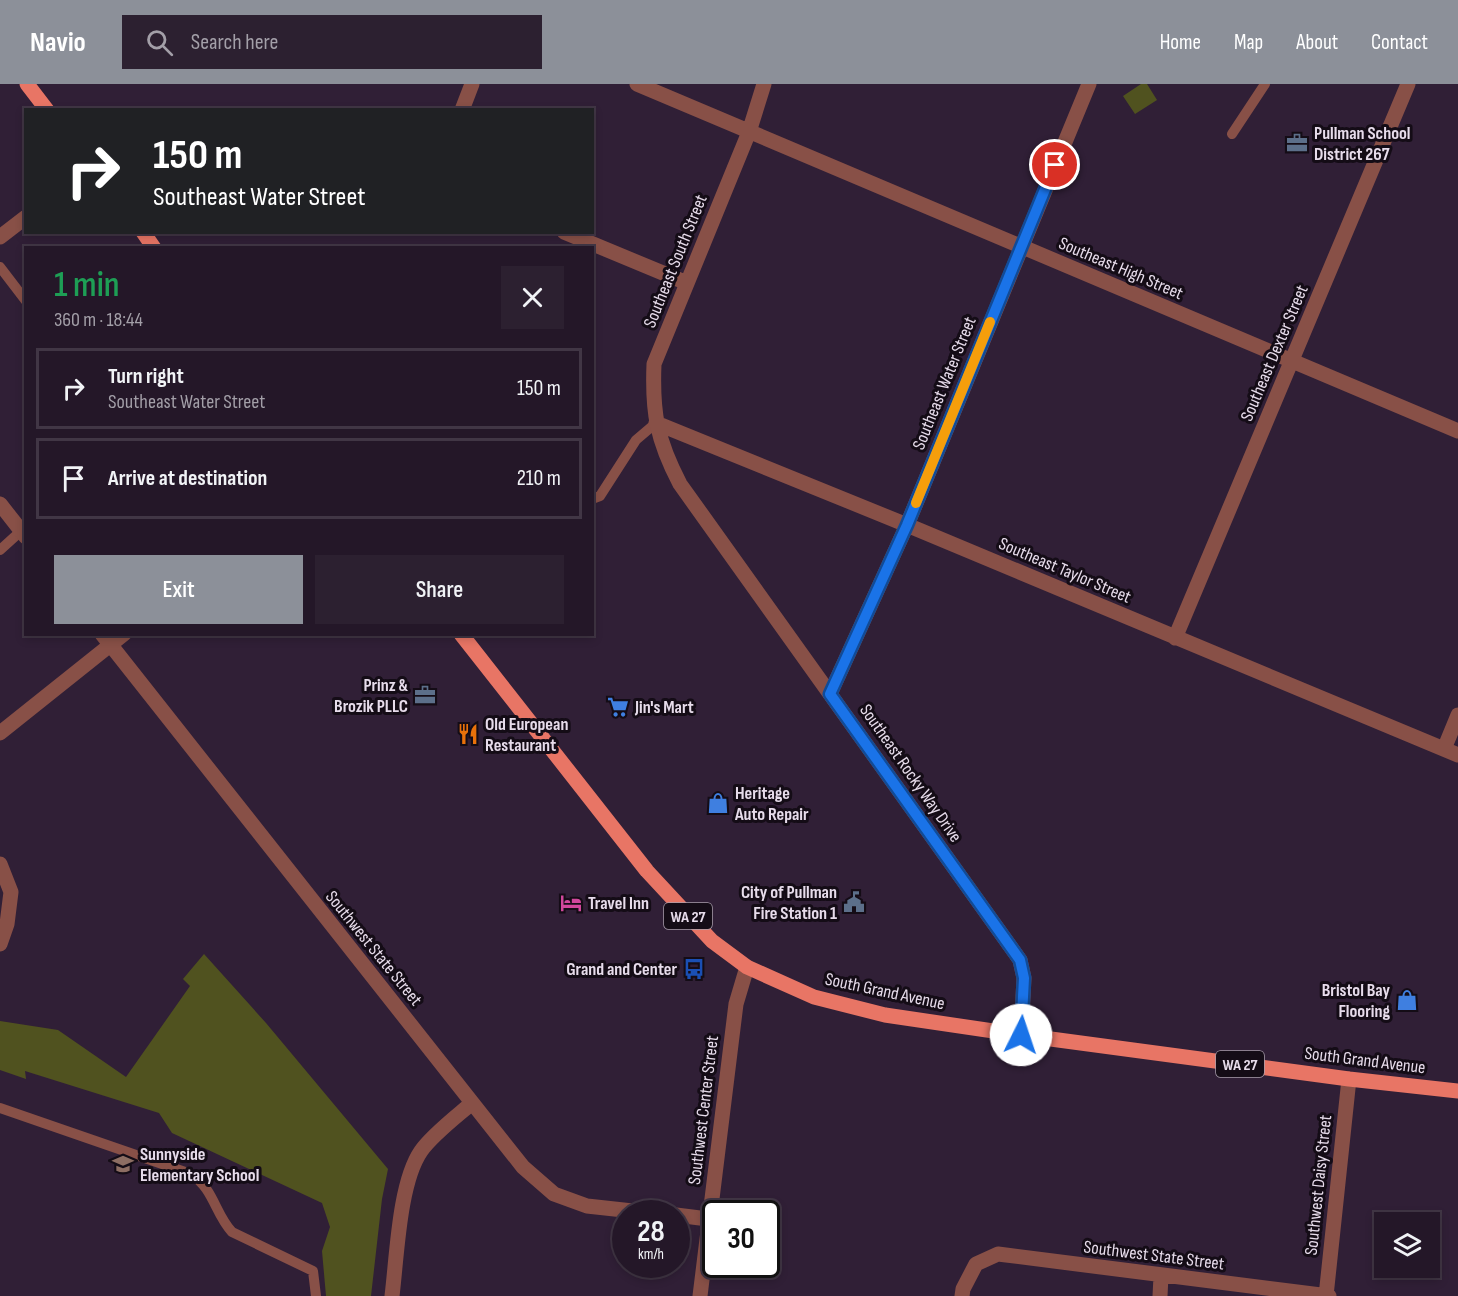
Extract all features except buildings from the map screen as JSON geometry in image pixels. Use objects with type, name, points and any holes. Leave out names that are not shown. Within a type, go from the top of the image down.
[{"type":"main road","points":[[27,84],[45,108]]},
{"type":"main road","name":"South Grand Avenue","points":[[463,636],[647,871],[712,941],[747,967],[814,996],[885,1015],[1349,1079],[1458,1091]]},
{"type":"street","points":[[463,108],[472,84]]},
{"type":"street","name":"Southeast High Street","points":[[637,84],[1458,431]]},
{"type":"street","name":"Southeast South Street","points":[[666,456],[656,423],[653,397],[654,364],[749,132],[764,84]]},
{"type":"street","name":"Southeast Water Street","points":[[830,694],[907,525],[1089,84]]},
{"type":"street","name":"Southeast Dexter Street","points":[[1175,638],[1408,84]]},
{"type":"street","points":[[0,237],[24,219]]},
{"type":"street","points":[[569,234],[687,283]]},
{"type":"street","name":"Southeast Taylor Street","points":[[656,423],[1451,752]]},
{"type":"street","name":"Southeast Rocky Way Drive","points":[[666,456],[680,484],[1020,960],[1024,978],[1021,1035]]},
{"type":"street","points":[[0,504],[23,534]]},
{"type":"street","points":[[0,733],[106,640]]},
{"type":"street","name":"Southwest State Street","points":[[106,640],[523,1167],[554,1194],[587,1206],[612,1209]]},
{"type":"street","points":[[1451,752],[1458,715]]},
{"type":"street","points":[[0,864],[11,892],[7,924],[0,944]]},
{"type":"street","name":"Southwest Center Street","points":[[710,1200],[736,1005],[747,967]]},
{"type":"street","name":"Southwest Daisy Street","points":[[1327,1296],[1349,1079]]},
{"type":"street","points":[[392,1296],[409,1172],[422,1149],[472,1102]]},
{"type":"street","name":"Southwest State Street","points":[[962,1296],[963,1289],[976,1264],[998,1254],[1327,1296]]},
{"type":"street","points":[[1160,1296],[1161,1276]]},
{"type":"street","name":"Southwest Center Street","points":[[700,1296],[702,1277]]},
{"type":"lane","points":[[1232,134],[1265,84]]},
{"type":"lane","points":[[0,267],[24,298]]},
{"type":"lane","points":[[594,498],[600,496],[636,440],[656,423]]},
{"type":"lane","points":[[0,550],[23,534]]},
{"type":"lane","points":[[0,1108],[191,1174],[202,1181],[226,1226],[232,1232],[313,1271],[316,1296]]},
{"type":"shaded area","points":[[1141,84],[1147,84],[1157,100],[1135,114],[1123,96]]},
{"type":"shaded area","points":[[204,954],[266,1023],[388,1169],[382,1199],[371,1296],[326,1296],[322,1251],[330,1227],[322,1203],[172,1133],[159,1113],[25,1071],[26,1079],[0,1070],[0,1021],[58,1030],[126,1077],[190,986],[183,979]]},
{"type":"slow traffic","points":[[916,503],[990,322]]},
{"type":"place","name":"Pullman School District 267","points":[[1297,143]]},
{"type":"place","name":"Prinz & Brozik PLLC","points":[[425,695]]},
{"type":"place","name":"Jin's Mart","points":[[618,707]]},
{"type":"place","name":"Old European Restaurant","points":[[468,734]]},
{"type":"place","name":"Heritage Auto Repair","points":[[718,803]]},
{"type":"place","name":"City of Pullman Fire Station 1","points":[[854,902]]},
{"type":"place","name":"Travel Inn","points":[[571,903]]},
{"type":"place","name":"Grand and Center","points":[[694,969]]},
{"type":"place","name":"Bristol Bay Flooring","points":[[1407,1000]]},
{"type":"place","name":"Sunnyside Elementary School","points":[[123,1164]]},
{"type":"route","points":[[1021,1035],[1024,978],[1020,960],[830,694],[907,525],[1055,165]]}]
